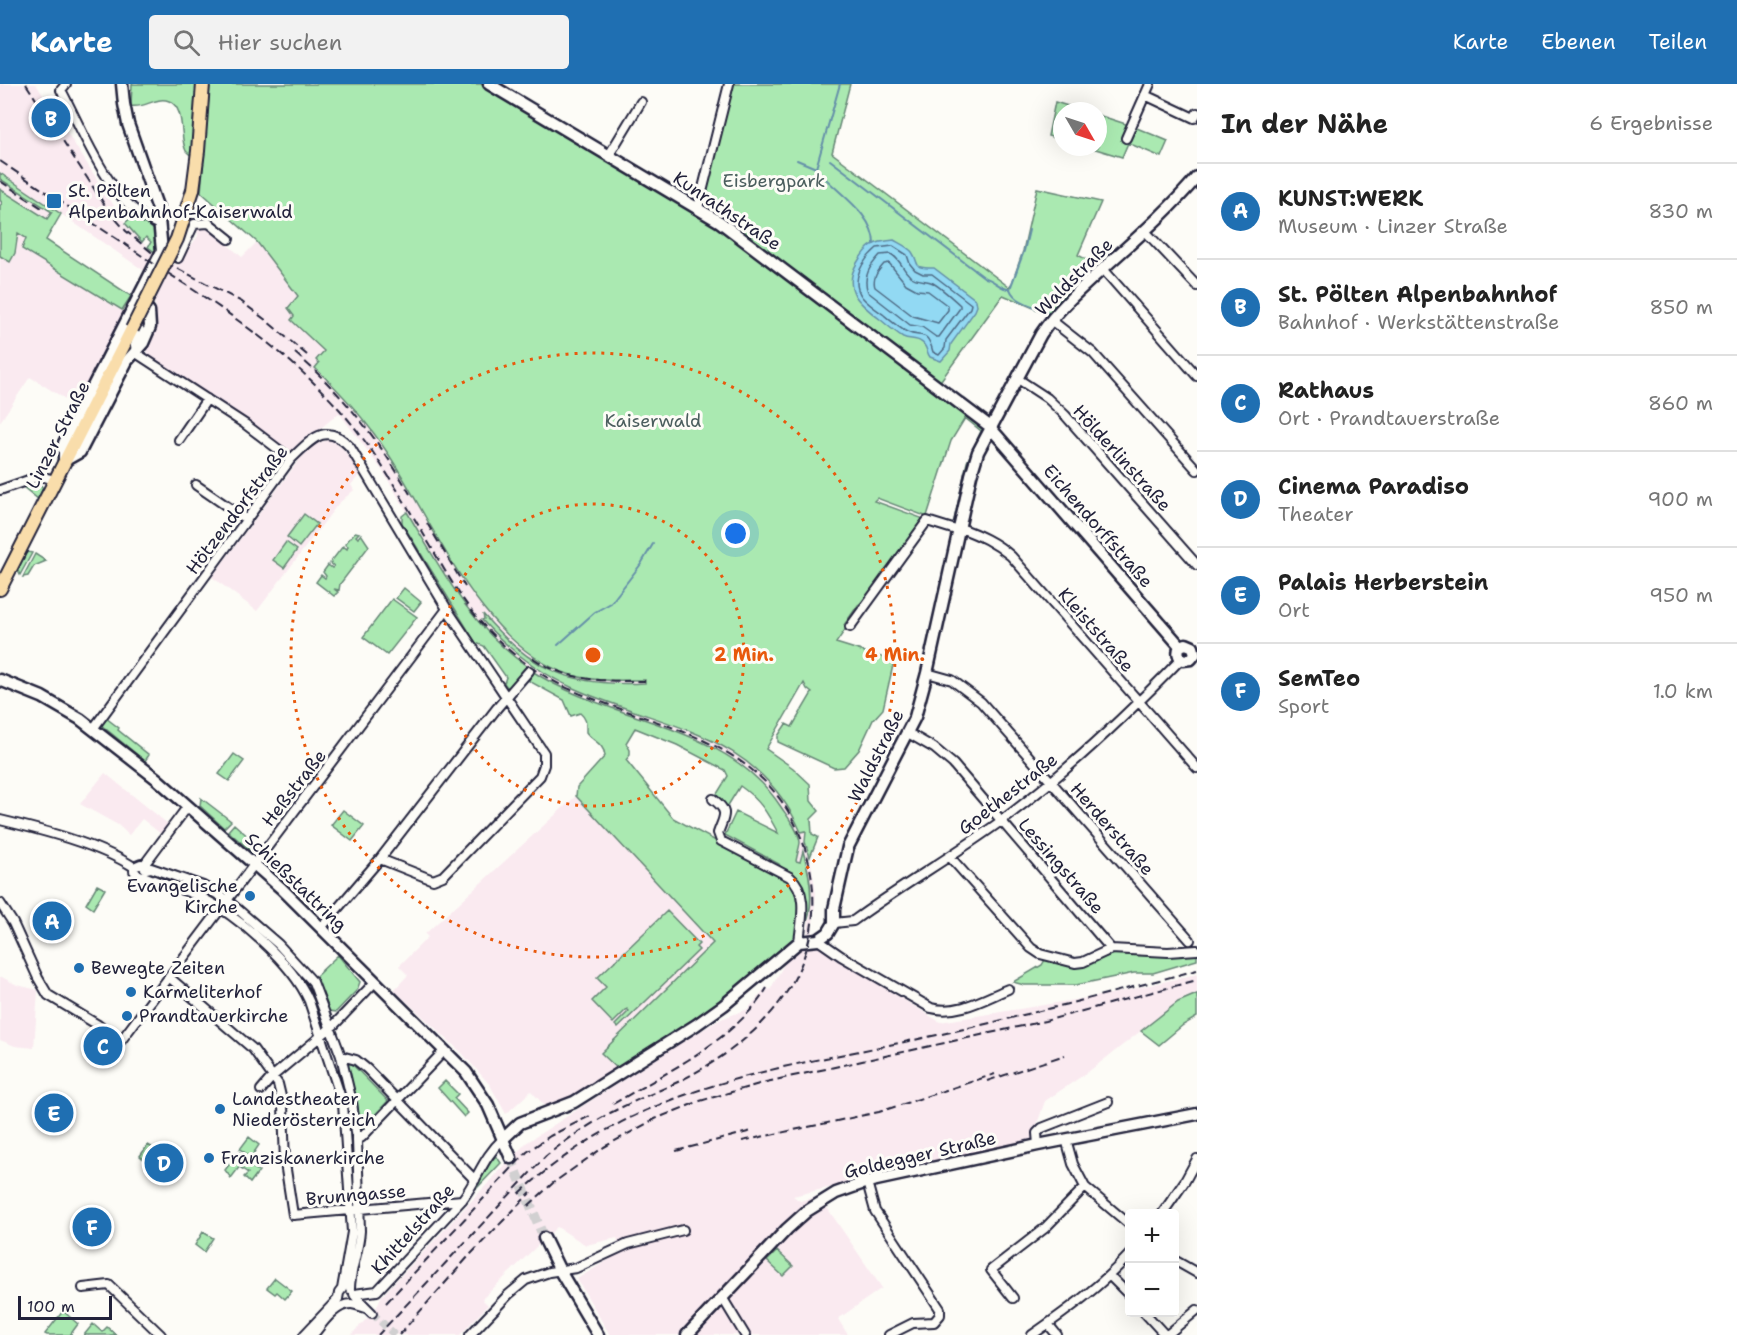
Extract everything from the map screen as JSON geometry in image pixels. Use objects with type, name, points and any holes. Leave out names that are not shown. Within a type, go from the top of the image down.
[{"type":"main road","name":"Linzer Straße","points":[[0,589],[4,574],[50,478],[64,462],[131,323],[177,239],[193,190],[203,84]]},
{"type":"street","points":[[66,84],[61,90],[91,151],[117,192],[147,219],[160,225]]},
{"type":"street","points":[[122,84],[128,124],[155,201],[162,251],[139,297],[131,323],[140,330],[135,345],[136,352],[245,424],[291,459]]},
{"type":"street","name":"Kunrathstraße","points":[[489,84],[698,208],[739,235],[991,428]]},
{"type":"street","points":[[698,208],[729,84]]},
{"type":"street","points":[[1126,138],[1150,84]]},
{"type":"street","points":[[1145,95],[1194,118],[1197,113]]},
{"type":"street","points":[[609,155],[641,102]]},
{"type":"street","name":"Waldstraße","points":[[834,923],[834,909],[848,846],[915,717],[974,463],[991,428],[1041,334],[1051,320],[1079,290],[1145,231],[1197,177]]},
{"type":"street","points":[[162,251],[178,258],[194,224],[209,223],[229,239]]},
{"type":"street","points":[[1145,231],[1197,285]]},
{"type":"street","points":[[1102,269],[1197,376]]},
{"type":"street","points":[[64,462],[80,452],[127,362],[136,352],[150,327],[150,311],[139,297]]},
{"type":"street","points":[[1051,320],[1093,353],[1197,470]]},
{"type":"street","name":"Hölderlinstraße","points":[[1018,379],[1047,398],[1065,415],[1197,565]]},
{"type":"street","points":[[179,440],[207,399]]},
{"type":"street","name":"Eichendorffstraße","points":[[991,428],[1180,646]]},
{"type":"street","name":"Hötzendorfstraße","points":[[93,729],[291,459],[310,441],[325,433],[334,433],[343,439],[356,457],[447,609],[544,751],[543,769],[538,778],[443,876],[433,880],[380,859]]},
{"type":"street","points":[[0,490],[50,478]]},
{"type":"street","points":[[196,485],[247,520]]},
{"type":"street","name":"Kleiststraße","points":[[849,627],[927,521],[989,540],[1011,556],[1197,768]]},
{"type":"street","name":"Heßstraße","points":[[0,903],[13,923],[35,973],[48,995],[98,1025],[120,1042],[447,609]]},
{"type":"street","points":[[1195,644],[1195,654],[1190,661],[1178,653],[1180,646],[1195,644]]},
{"type":"street","name":"Goethestraße","points":[[834,923],[853,921],[1002,820],[1051,782],[1139,703],[1190,661]]},
{"type":"street","points":[[321,928],[380,859],[507,696],[530,671]]},
{"type":"street","name":"Herderstraße","points":[[927,673],[952,680],[981,702],[1192,947]]},
{"type":"street","name":"Schießstattring","points":[[2,683],[42,697],[93,729],[255,864],[466,1072],[481,1093],[511,1158]]},
{"type":"street","name":"Lessingstraße","points":[[908,733],[934,748],[953,764],[1111,949]]},
{"type":"street","points":[[713,799],[724,809],[725,815],[718,833],[719,840],[790,878],[799,886],[802,906],[799,942]]},
{"type":"street","points":[[141,870],[188,806]]},
{"type":"street","points":[[0,820],[50,833],[103,852],[198,896],[251,932],[291,971],[303,988],[343,1104],[352,1232],[348,1297],[304,1335]]},
{"type":"street","points":[[950,857],[1036,952],[1075,963],[1083,962],[1111,949],[1168,952],[1192,947],[1197,932]]},
{"type":"street","points":[[141,870],[151,868],[203,886],[227,900],[273,939],[313,982],[340,1056],[352,1102],[357,1140],[359,1210],[359,1244],[350,1276],[348,1297],[313,1335]]},
{"type":"street","points":[[503,1139],[520,1123],[574,1102],[696,1026],[799,942],[818,940],[828,933],[834,923]]},
{"type":"street","points":[[818,940],[841,956],[931,1008],[949,1010],[975,1004],[1008,988]]},
{"type":"street","points":[[170,978],[253,1049],[273,1076]]},
{"type":"street","points":[[261,1090],[273,1076],[330,1029],[375,982]]},
{"type":"street","points":[[357,1140],[445,1050]]},
{"type":"street","points":[[340,1056],[356,1060],[362,1065],[475,1180]]},
{"type":"street","name":"Brunngasse","points":[[273,1076],[278,1084],[283,1111],[285,1163],[291,1212],[295,1216],[462,1200]]},
{"type":"street","points":[[1038,1145],[1037,1133],[1041,1128],[1108,1102]]},
{"type":"street","name":"Goldegger Straße","points":[[687,1335],[807,1211],[836,1193],[867,1182],[1066,1139],[1197,1114]]},
{"type":"street","name":"Khittelstraße","points":[[348,1297],[377,1291],[462,1200],[489,1152],[503,1139]]},
{"type":"street","points":[[1066,1139],[1073,1164],[1085,1187],[1125,1222]]},
{"type":"street","points":[[1165,1209],[1197,1159]]},
{"type":"street","points":[[867,1182],[874,1211],[940,1309],[940,1315],[934,1322],[913,1323],[889,1335]]},
{"type":"street","points":[[1013,1299],[991,1270],[1045,1228],[1085,1187]]},
{"type":"street","points":[[470,1335],[517,1286],[534,1277],[576,1268],[628,1244],[682,1230]]},
{"type":"street","points":[[544,1238],[560,1271],[598,1335]]},
{"type":"street","points":[[1032,1335],[1110,1276],[1125,1260]]},
{"type":"street","points":[[1179,1263],[1197,1274]]},
{"type":"street","points":[[1110,1276],[1125,1291]]},
{"type":"street","points":[[83,1288],[109,1285],[161,1335]]},
{"type":"street","points":[[348,1297],[369,1310]]},
{"type":"street","points":[[722,1297],[745,1335]]},
{"type":"street","points":[[1149,1317],[1166,1335],[1197,1310]]},
{"type":"street","points":[[1048,1324],[1057,1335]]},
{"type":"shaded area","points":[[0,84],[36,84],[125,223],[142,242],[156,253],[146,272],[61,214],[45,240],[128,294],[131,303],[75,405],[30,377],[0,422],[0,176],[47,205],[0,173]]},
{"type":"shaded area","points":[[210,226],[224,237],[222,240],[242,257],[257,242],[298,296],[291,320],[324,351],[316,368],[350,404],[379,440],[471,592],[506,633],[543,662],[567,674],[588,678],[645,680],[645,684],[589,682],[560,675],[525,655],[483,614],[484,619],[482,620],[498,637],[538,668],[572,687],[721,744],[750,764],[774,788],[787,805],[801,832],[806,831],[803,844],[805,842],[810,857],[816,893],[812,936],[807,937],[811,905],[810,885],[803,851],[800,862],[796,861],[800,838],[773,795],[752,773],[708,744],[558,686],[532,671],[501,647],[457,595],[382,470],[339,413],[292,452],[286,452],[247,422],[150,357],[145,348],[156,324],[154,301],[173,264],[177,265],[198,236],[197,227]]},
{"type":"shaded area","points":[[331,439],[344,450],[361,473],[351,485],[354,490],[338,504],[257,611],[212,577],[299,460],[315,444]]},
{"type":"shaded area","points":[[105,773],[168,824],[161,834],[142,819],[129,835],[118,825],[80,804]]},
{"type":"shaded area","points":[[576,796],[713,943],[601,1052],[618,1069],[561,1101],[545,1106],[531,1091],[506,1114],[490,1085],[462,1053],[394,990],[408,975],[399,966],[428,937],[425,934]]},
{"type":"shaded area","points":[[809,946],[818,947],[940,1022],[1116,993],[1197,974],[1197,994],[1178,1002],[1088,1072],[1045,1101],[1032,1139],[1029,1141],[793,1196],[800,1201],[819,1196],[882,1288],[838,1319],[848,1335],[610,1335],[577,1279],[621,1252],[617,1238],[586,1245],[557,1227],[482,1299],[488,1305],[460,1335],[351,1335],[376,1309],[381,1297],[526,1143],[672,1048],[721,1019],[748,1009],[766,987],[770,990],[787,959],[800,949]]},
{"type":"shaded area","points":[[0,976],[17,985],[38,990],[34,1048],[15,1046],[0,1040]]},
{"type":"green space","points":[[132,84],[197,84],[193,157],[186,151],[180,116],[174,105],[164,100],[131,106]]},
{"type":"green space","name":"Kaiserwald","points":[[210,84],[482,84],[700,213],[985,427],[958,523],[954,527],[877,498],[874,501],[924,519],[865,600],[858,605],[844,625],[847,627],[836,643],[894,661],[883,709],[873,720],[859,750],[844,767],[834,768],[778,742],[778,736],[786,724],[792,727],[812,693],[804,683],[766,749],[793,768],[810,784],[811,801],[819,811],[811,819],[812,834],[818,837],[810,857],[805,842],[806,831],[801,832],[782,798],[759,772],[733,752],[672,724],[560,682],[524,659],[482,620],[484,619],[483,614],[518,649],[554,671],[595,682],[645,683],[645,680],[596,679],[568,674],[538,659],[510,638],[486,611],[464,580],[381,443],[355,409],[315,368],[319,363],[316,360],[324,351],[291,320],[294,316],[288,308],[298,296],[257,242],[201,192]],"holes":[[[965,418],[981,431],[967,462],[953,525],[927,516],[951,441]]]},
{"type":"green space","name":"Eisbergpark","points":[[733,84],[850,84],[832,153],[1009,287],[1023,251],[1037,188],[1101,202],[1078,255],[1100,267],[1050,315],[1003,295],[939,383],[702,207]]},
{"type":"green space","points":[[1053,112],[1053,137],[1048,136]]},
{"type":"green space","points":[[1107,118],[1168,141],[1161,157],[1128,143],[1122,157],[1107,152]]},
{"type":"green space","points":[[0,173],[61,214],[46,240],[131,296],[122,310],[22,249],[26,238],[18,233],[15,253],[10,262],[0,256],[0,206],[2,203],[0,189],[47,219],[52,212],[0,179]]},
{"type":"green space","points":[[135,214],[155,231],[156,253],[148,247],[151,242],[146,237],[142,242],[125,223]]},
{"type":"green space","points":[[38,482],[43,488],[38,499],[23,487]]},
{"type":"green space","points":[[407,512],[445,576],[474,616],[508,651],[528,667],[511,686],[507,687],[504,683],[506,677],[484,646],[476,643],[402,523],[402,516]]},
{"type":"green space","points":[[304,514],[317,524],[299,547],[287,537]]},
{"type":"green space","points":[[355,532],[359,533],[356,536],[358,538],[361,534],[369,546],[340,584],[339,590],[334,589],[338,592],[334,596],[316,582],[321,575],[325,578],[323,572],[328,565],[332,568],[334,566],[330,563],[343,546],[347,549],[348,546],[345,544]]},
{"type":"green space","points":[[286,542],[297,550],[284,568],[273,560]]},
{"type":"green space","points":[[28,552],[32,553],[20,575],[17,569],[23,555]]},
{"type":"green space","points":[[35,554],[46,561],[34,566],[28,576],[23,577]]},
{"type":"green space","points":[[404,588],[421,602],[414,611],[396,598]]},
{"type":"green space","points":[[392,599],[417,617],[387,655],[363,637]]},
{"type":"green space","points":[[532,671],[563,688],[699,741],[730,758],[758,779],[781,807],[796,829],[799,839],[796,861],[800,862],[803,851],[808,870],[811,900],[804,928],[804,896],[796,880],[779,864],[725,835],[736,812],[778,833],[758,801],[740,786],[727,807],[715,797],[728,776],[725,770],[677,745],[635,728],[626,743],[630,755],[626,760],[673,818],[794,883],[799,897],[800,922],[792,942],[711,1008],[618,1069],[601,1053],[713,943],[576,796],[577,787],[605,756],[604,752],[586,732],[585,719],[580,713],[571,716],[564,700],[529,681]]},
{"type":"green space","points":[[106,718],[149,755],[145,761],[101,725]]},
{"type":"green space","points":[[234,754],[244,761],[229,781],[219,774]]},
{"type":"green space","points":[[201,798],[231,821],[224,828],[200,806]]},
{"type":"green space","points":[[343,810],[364,826],[352,841],[331,825]]},
{"type":"green space","points":[[234,824],[260,847],[256,852],[253,853],[228,831]]},
{"type":"green space","points":[[97,885],[105,889],[93,909],[86,904]]},
{"type":"green space","points":[[667,911],[699,944],[696,947],[699,950],[618,1028],[615,1025],[629,1011],[627,1009],[613,1023],[592,1001],[606,987],[597,978]]},
{"type":"green space","points":[[1120,952],[1197,953],[1197,960],[1153,973],[1134,973],[1076,985],[1024,985],[1013,982],[1042,965],[1046,958],[1081,965]]},
{"type":"green space","points":[[338,955],[360,982],[357,990],[336,1012],[329,1011],[315,977]]},
{"type":"green space","points":[[1197,994],[1197,1017],[1183,1025],[1159,1045],[1141,1031],[1178,1002]]},
{"type":"green space","points":[[346,1061],[352,1064],[388,1101],[363,1127],[361,1133],[357,1101]]},
{"type":"green space","points":[[445,1081],[458,1094],[454,1098],[468,1113],[464,1117],[438,1088]]},
{"type":"green space","points":[[249,1137],[259,1145],[251,1157],[240,1149]]},
{"type":"green space","points":[[148,1145],[163,1154],[152,1167],[140,1156]]},
{"type":"green space","points":[[239,1152],[247,1157],[231,1178],[225,1170]]},
{"type":"green space","points":[[495,1157],[501,1163],[476,1189],[489,1164]]},
{"type":"green space","points":[[245,1163],[259,1171],[250,1183],[244,1177],[248,1173],[241,1168]]},
{"type":"green space","points":[[203,1232],[213,1238],[204,1252],[195,1245]]},
{"type":"green space","points":[[777,1251],[793,1266],[783,1276],[767,1261]]},
{"type":"green space","points":[[275,1278],[292,1291],[285,1299],[277,1292],[275,1294],[267,1288]]},
{"type":"green space","points":[[63,1311],[78,1324],[70,1335],[45,1334]]},
{"type":"green space","points":[[93,1324],[102,1332],[107,1327],[116,1335],[84,1335]]},
{"type":"water","points":[[894,240],[910,250],[919,266],[934,268],[976,300],[975,311],[951,344],[950,351],[941,361],[930,357],[923,343],[903,337],[894,331],[860,302],[852,289],[853,273],[864,252],[876,243]]},
{"type":"waterway","points":[[840,84],[816,168],[860,212],[872,232],[874,244]]},
{"type":"waterway","points":[[797,160],[816,168]]},
{"type":"waterway","points":[[830,160],[985,278],[1010,289]]},
{"type":"waterway","points":[[1010,289],[1029,230]]},
{"type":"waterway","points":[[1010,289],[1021,301],[1050,313]]},
{"type":"waterway","points":[[558,645],[595,612],[611,603],[641,564],[653,544]]},
{"type":"tunnel","points":[[511,1158],[544,1238]]},
{"type":"tunnel","points":[[372,1313],[395,1335]]},
{"type":"railway","points":[[26,84],[108,210],[126,231],[155,255]]},
{"type":"railway","points":[[0,161],[232,316],[299,369],[320,389],[340,410],[377,458],[468,606],[486,628],[513,654],[541,674],[562,685],[673,727],[735,758],[762,779],[784,806],[806,851],[812,885],[811,930],[794,980],[764,1021],[725,1054],[703,1068],[610,1113],[577,1133],[546,1156],[378,1335]]},
{"type":"railway","points":[[0,181],[45,210]]},
{"type":"railway","points":[[165,262],[242,302],[307,355]]},
{"type":"railway","points":[[295,353],[329,385],[373,436],[410,494]]},
{"type":"railway","points":[[427,523],[465,587]]},
{"type":"railway","points":[[533,658],[546,666],[573,676],[601,680],[645,681]]},
{"type":"railway","points":[[519,1194],[565,1156],[614,1126],[664,1103],[716,1085],[769,1070],[1002,1020],[1197,970]]},
{"type":"railway","points":[[528,1206],[553,1183],[604,1147],[655,1119],[700,1101],[766,1082],[1045,1021],[1197,980]]},
{"type":"railway","points":[[613,1104],[676,1068],[718,1039],[754,1006],[767,988]]},
{"type":"railway","points":[[987,1081],[1065,1055]]},
{"type":"railway","points":[[742,1141],[879,1112],[995,1074]]},
{"type":"railway","points":[[386,1303],[527,1152],[550,1136],[592,1115]]},
{"type":"railway","points":[[676,1151],[752,1131]]},
{"type":"railway","points":[[399,1335],[469,1256],[531,1192]]},
{"type":"place","name":"St. Pölten Alpenbahnhof","points":[[51,118]]},
{"type":"place","name":"St. Pölten Alpenbahnhof-Kaiserwald","points":[[54,201]]},
{"type":"place","name":"Evangelische Kirche","points":[[250,896]]},
{"type":"place","name":"KUNST:WERK","points":[[52,921]]},
{"type":"place","name":"Bewegte Zeiten","points":[[79,968]]},
{"type":"place","name":"Karmeliterhof","points":[[131,992]]},
{"type":"place","name":"Prandtauerkirche","points":[[127,1016]]},
{"type":"place","name":"Rathaus","points":[[103,1046]]},
{"type":"place","name":"Landestheater Niederösterreich","points":[[220,1109]]},
{"type":"place","name":"Palais Herberstein","points":[[54,1113]]},
{"type":"place","name":"Franziskanerkirche","points":[[209,1158]]},
{"type":"place","name":"Cinema Paradiso","points":[[164,1163]]},
{"type":"place","name":"SemTeo","points":[[92,1227]]}]
